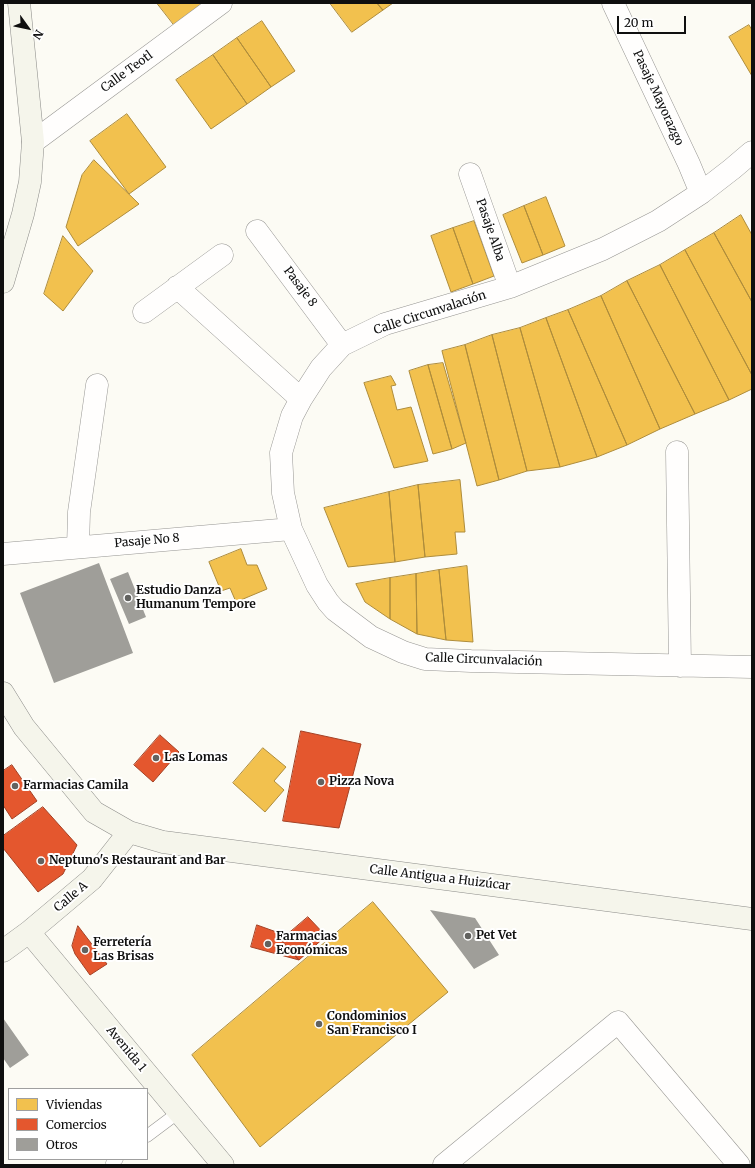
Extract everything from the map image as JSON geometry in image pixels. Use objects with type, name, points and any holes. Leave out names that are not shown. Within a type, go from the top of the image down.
[{"type":"main road","points":[[3,282],[9,238],[23,214],[30,182],[33,142],[19,3]]},
{"type":"main road","name":"Calle Antigua a Huizúcar","points":[[3,693],[24,727],[94,812],[129,832],[163,842],[752,919]]},
{"type":"main road","name":"Calle A","points":[[3,951],[29,932],[92,879],[129,832]]},
{"type":"main road","name":"Avenida 1","points":[[29,932],[223,1165]]},
{"type":"street","name":"Calle Teotl","points":[[33,142],[222,3]]},
{"type":"street","name":"Pasaje Mayorazgo","points":[[613,3],[689,164],[701,193]]},
{"type":"street","name":"Calle Circunvalación","points":[[752,152],[701,193],[658,221],[603,249],[510,287],[385,324],[342,345],[321,368],[301,399],[292,416],[281,452],[283,493],[291,529],[317,585],[335,610],[371,637],[403,652],[425,658],[471,661],[752,667]]},
{"type":"street","name":"Pasaje Alba","points":[[470,174],[510,287]]},
{"type":"street","name":"Pasaje 8","points":[[257,231],[342,345]]},
{"type":"street","points":[[144,312],[222,255]]},
{"type":"street","points":[[178,287],[301,399]]},
{"type":"street","points":[[78,547],[79,512],[97,385]]},
{"type":"street","points":[[677,452],[680,666]]},
{"type":"street","name":"Pasaje No 8","points":[[3,554],[291,529]]},
{"type":"street","points":[[444,1165],[618,1022],[739,1165]]},
{"type":"lane","points":[[148,1135],[179,1112]]},
{"type":"building: Viviendas","points":[[157,3],[205,3],[175,26]]},
{"type":"building: Viviendas","points":[[330,3],[377,3],[383,10],[352,32]]},
{"type":"building: Viviendas","points":[[377,3],[393,3],[383,10]]},
{"type":"building: Viviendas","points":[[262,21],[295,71],[271,87],[237,38]]},
{"type":"building: Viviendas","points":[[749,25],[752,30],[752,76],[729,37]]},
{"type":"building: Viviendas","points":[[237,38],[271,87],[247,104],[213,55]]},
{"type":"building: Viviendas","points":[[213,55],[247,104],[211,129],[176,80]]},
{"type":"building: Viviendas","points":[[127,114],[166,167],[129,194],[90,141]]},
{"type":"building: Viviendas","points":[[94,160],[139,204],[78,246],[66,227],[82,175]]},
{"type":"building: Viviendas","points":[[546,197],[565,246],[543,255],[524,206]]},
{"type":"building: Viviendas","points":[[524,206],[543,255],[522,263],[503,215]]},
{"type":"building: Viviendas","points":[[741,215],[752,235],[752,302],[714,233]]},
{"type":"building: Viviendas","points":[[474,221],[494,276],[473,284],[453,228]]},
{"type":"building: Viviendas","points":[[453,228],[473,284],[451,292],[431,236]]},
{"type":"building: Viviendas","points":[[714,233],[752,302],[752,375],[685,250]]},
{"type":"building: Viviendas","points":[[63,236],[93,271],[63,311],[44,294]]},
{"type":"building: Viviendas","points":[[685,250],[752,375],[752,389],[729,400],[660,265]]},
{"type":"building: Viviendas","points":[[660,265],[729,400],[695,414],[627,281]]},
{"type":"building: Viviendas","points":[[627,281],[695,414],[660,429],[601,296]]},
{"type":"building: Viviendas","points":[[601,296],[660,429],[627,445],[568,310]]},
{"type":"building: Viviendas","points":[[568,310],[627,445],[597,457],[546,318]]},
{"type":"building: Viviendas","points":[[546,318],[597,457],[560,467],[520,328]]},
{"type":"building: Viviendas","points":[[520,328],[560,467],[527,471],[492,335]]},
{"type":"building: Viviendas","points":[[492,335],[527,471],[499,480],[465,345]]},
{"type":"building: Viviendas","points":[[465,345],[499,480],[477,486],[442,351]]},
{"type":"building: Viviendas","points":[[443,363],[466,443],[452,449],[428,365]]},
{"type":"building: Viviendas","points":[[428,365],[452,449],[433,454],[409,371]]},
{"type":"building: Viviendas","points":[[391,376],[396,385],[391,386],[397,410],[411,407],[428,461],[394,468],[364,383]]},
{"type":"building: Viviendas","points":[[460,480],[465,532],[455,532],[457,554],[425,557],[418,485]]},
{"type":"building: Viviendas","points":[[418,485],[425,557],[395,562],[389,492]]},
{"type":"building: Viviendas","points":[[389,492],[395,562],[348,567],[324,508]]},
{"type":"building: Viviendas","points":[[241,549],[247,565],[257,565],[267,589],[236,602],[230,588],[221,591],[209,562]]},
{"type":"building: Viviendas","points":[[467,566],[473,642],[446,640],[439,570]]},
{"type":"building: Viviendas","points":[[439,570],[446,640],[417,634],[416,574]]},
{"type":"building: Viviendas","points":[[416,574],[417,634],[390,619],[390,578]]},
{"type":"building: Viviendas","points":[[390,578],[390,619],[365,602],[356,584]]},
{"type":"building: Viviendas","points":[[263,748],[286,767],[274,781],[284,790],[265,812],[233,783]]},
{"type":"building: Viviendas","name":"Condominios San Francisco I","points":[[373,902],[448,992],[260,1147],[192,1055]]},
{"type":"building: Comercios","name":"Pizza Nova","points":[[301,731],[361,744],[339,828],[283,821]]},
{"type":"building: Comercios","name":"Las Lomas","points":[[160,735],[179,752],[153,782],[134,765]]},
{"type":"building: Comercios","name":"Farmacias Camila","points":[[12,765],[37,801],[12,819],[3,805],[3,771]]},
{"type":"building: Comercios","name":"Neptuno's Restaurant and Bar","points":[[43,807],[77,845],[63,874],[38,892],[3,848],[3,836]]},
{"type":"building: Comercios","points":[[308,917],[326,936],[299,960],[281,940]]},
{"type":"building: Comercios","name":"Farmacias Económicas","points":[[257,925],[282,934],[281,940],[299,960],[251,947]]},
{"type":"building: Comercios","name":"Ferretería Las Brisas","points":[[78,926],[107,964],[90,975],[75,954],[72,946]]},
{"type":"building: Otros","points":[[99,563],[133,653],[54,683],[20,593]]},
{"type":"building: Otros","name":"Estudio Danza Humanum Tempore","points":[[128,572],[146,617],[129,624],[110,579]]},
{"type":"building: Otros","name":"Pet Vet","points":[[430,910],[475,918],[499,955],[474,969]]},
{"type":"building: Otros","points":[[3,1018],[29,1055],[10,1068],[3,1058]]},
{"type":"place","name":"Estudio Danza Humanum Tempore","points":[[128,598]]},
{"type":"place","name":"Las Lomas","points":[[156,758]]},
{"type":"place","name":"Pizza Nova","points":[[321,782]]},
{"type":"place","name":"Farmacias Camila","points":[[15,786]]},
{"type":"place","name":"Neptuno's Restaurant and Bar","points":[[41,861]]},
{"type":"place","name":"Pet Vet","points":[[468,936]]},
{"type":"place","name":"Farmacias Económicas","points":[[268,944]]},
{"type":"place","name":"Ferretería Las Brisas","points":[[85,950]]},
{"type":"place","name":"Condominios San Francisco I","points":[[319,1024]]}]
